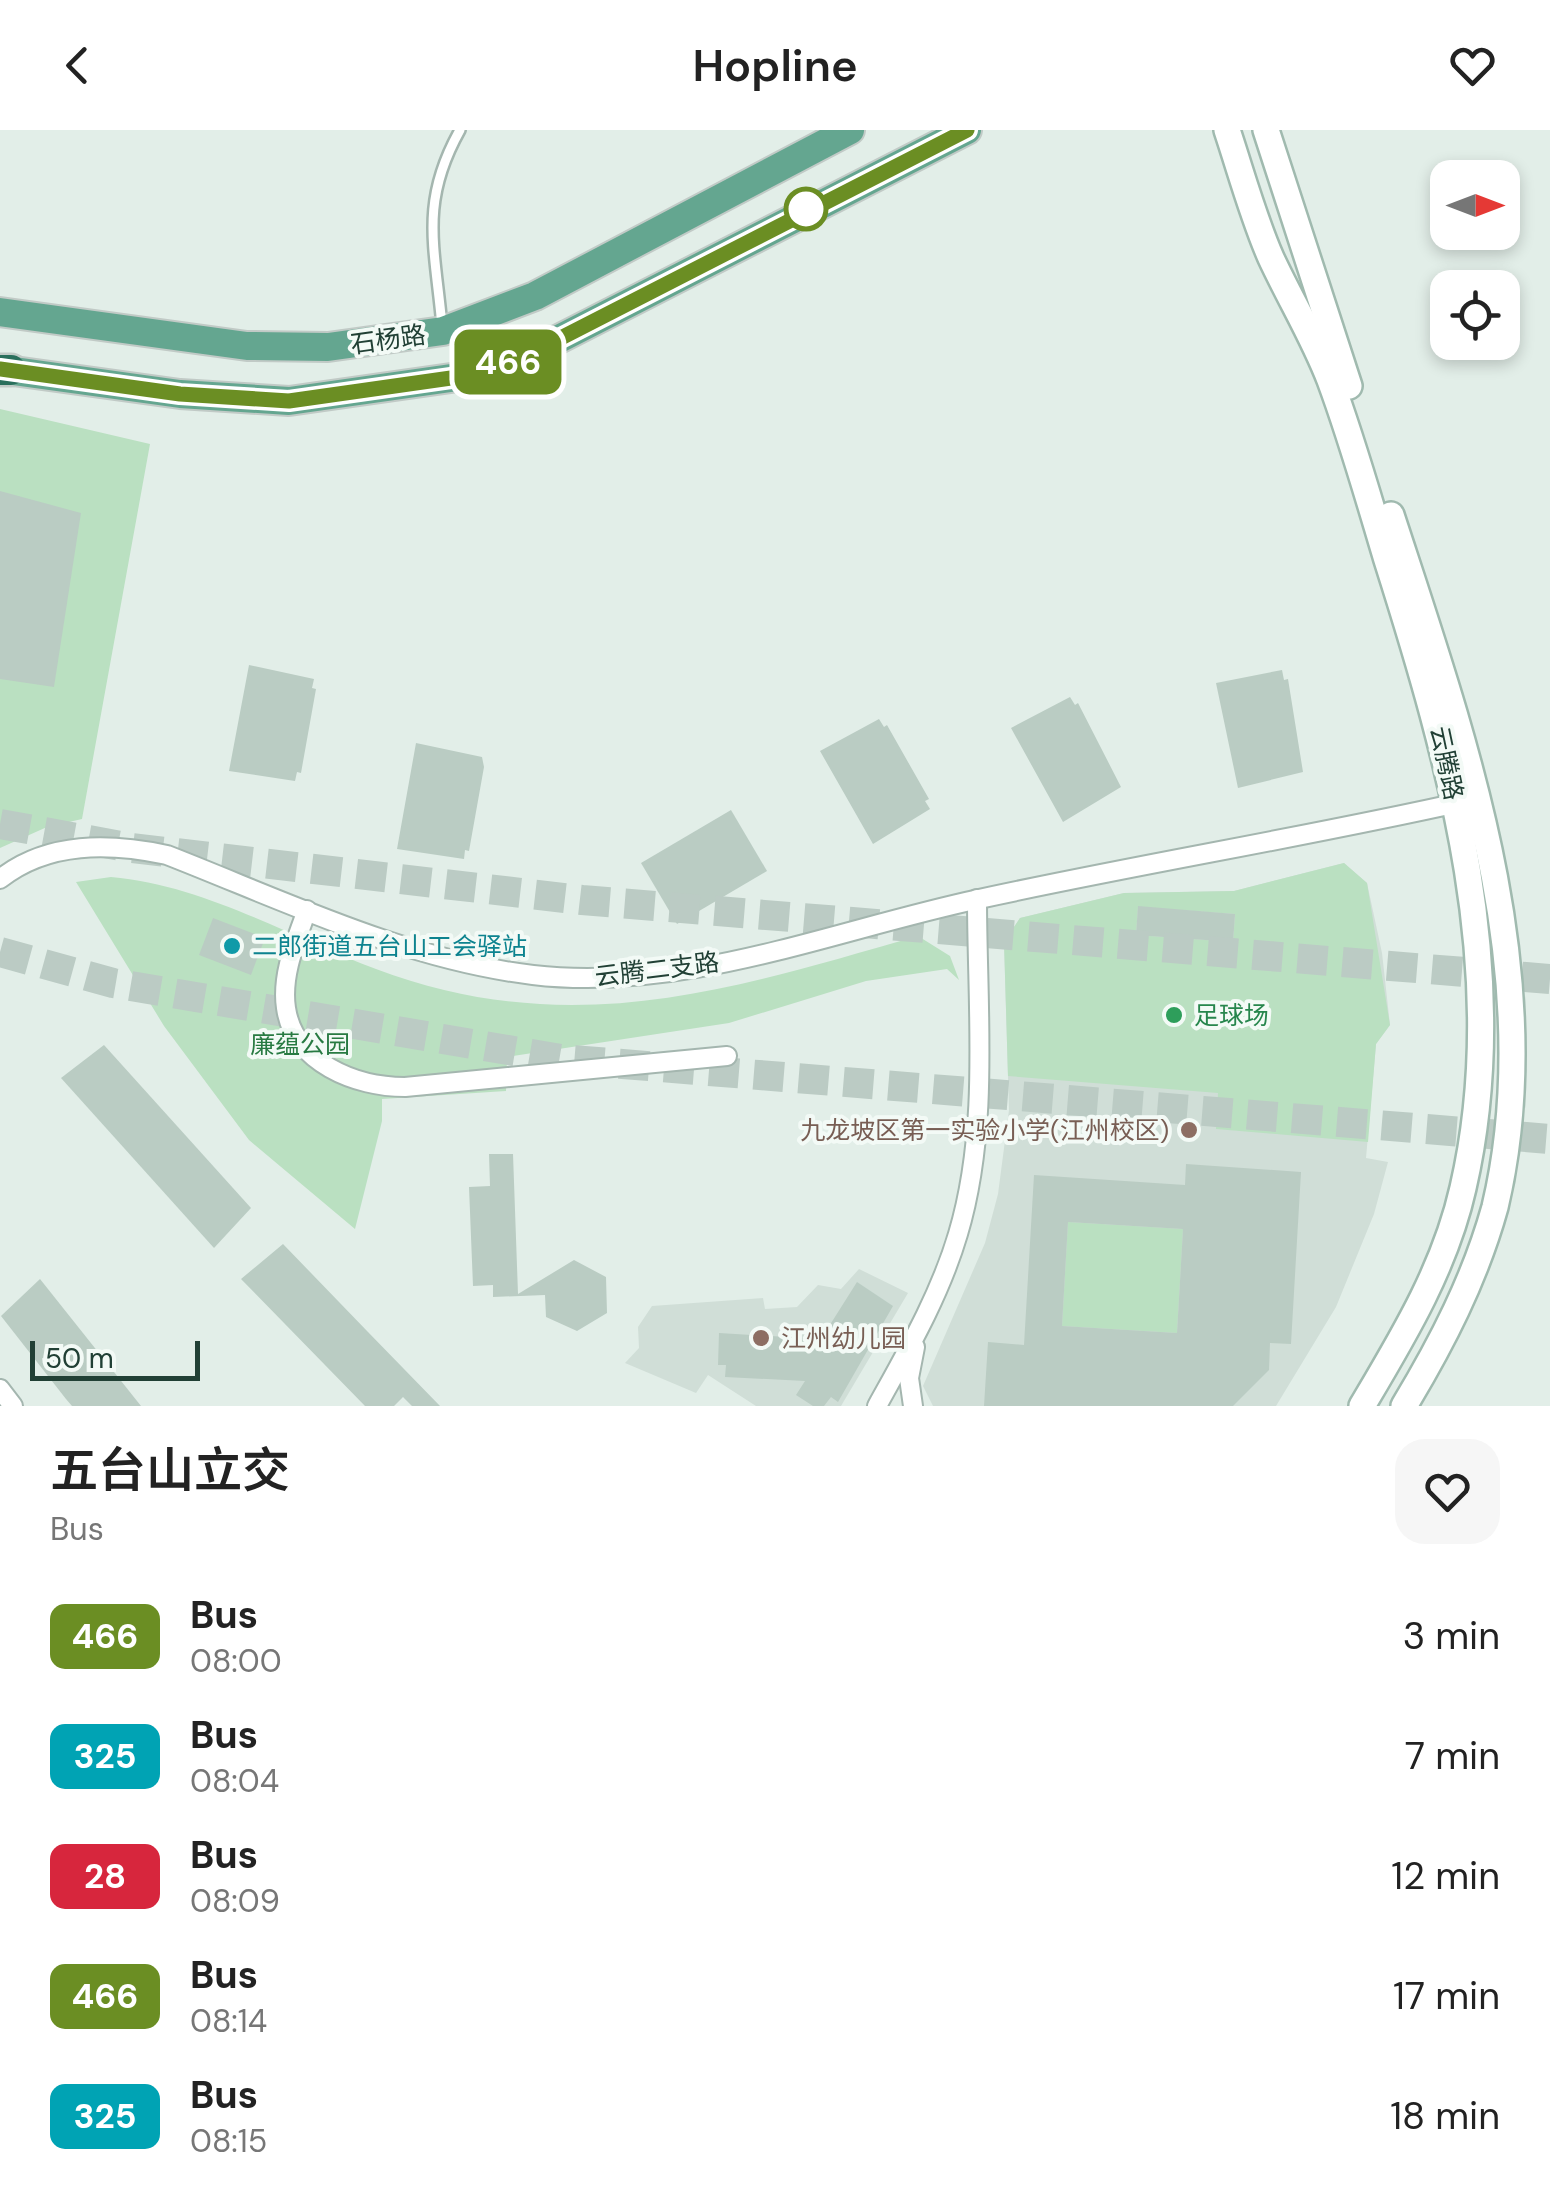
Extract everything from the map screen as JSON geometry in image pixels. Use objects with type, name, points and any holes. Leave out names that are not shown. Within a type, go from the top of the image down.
[{"type":"main road","name":"石杨路","points":[[0,312],[247,346],[328,347],[443,331],[536,296],[850,130]]},
{"type":"main road","name":"石杨路","points":[[4,370],[180,394],[272,401],[356,394],[458,377],[553,342],[967,130]]},
{"type":"street","name":"云腾路","points":[[1226,130],[1269,253],[1332,383],[1435,710],[1468,801],[1470,885],[1482,1028],[1472,1142],[1463,1192],[1430,1286],[1362,1406]]},
{"type":"street","name":"云腾路","points":[[1266,130],[1468,801],[1508,948],[1514,1025],[1512,1093],[1496,1204],[1482,1251],[1442,1344],[1404,1406]]},
{"type":"street","name":"云腾二支路","points":[[0,879],[14,868],[64,849],[122,846],[167,855],[457,963],[535,976],[616,978],[700,967],[977,900],[1468,801]]},
{"type":"street","points":[[877,1406],[918,1332],[959,1232],[975,1157],[977,900]]},
{"type":"street","points":[[307,910],[285,986],[290,1026],[318,1060],[361,1083],[405,1087],[727,1056]]},
{"type":"street","points":[[913,1406],[910,1378],[918,1332]]},
{"type":"street","points":[[1422,1406],[1442,1344]]},
{"type":"street","points":[[0,1389],[13,1406]]},
{"type":"lane","points":[[443,331],[432,205],[441,163],[460,130]]},
{"type":"shaded area","name":"九龙坡区第一实验小学(江州校区)","points":[[1344,863],[1367,883],[1382,953],[1390,1025],[1376,1044],[1366,1158],[1388,1162],[1374,1214],[1336,1307],[1276,1406],[933,1406],[923,1386],[985,1243],[998,1194],[1009,1110],[1004,942],[1020,918],[1124,893],[1234,891]]},
{"type":"shaded area","name":"江州幼儿园","points":[[859,1269],[908,1293],[841,1406],[756,1406],[708,1375],[696,1393],[625,1363],[639,1348],[638,1327],[652,1306],[763,1298],[765,1309],[797,1307],[818,1285],[841,1289]]},
{"type":"green space","points":[[0,409],[150,444],[82,819],[47,827],[0,848]]},
{"type":"green space","points":[[1344,863],[1367,883],[1390,1025],[1376,1044],[1368,1142],[1216,1129],[1218,1093],[1008,1076],[1004,942],[1020,918],[1124,893],[1234,891]],"holes":[[[1138,907],[1235,914],[1233,942],[1136,935]]]},
{"type":"green space","name":"廉蕴公园","points":[[111,877],[180,890],[213,901],[376,969],[447,991],[516,1002],[583,1005],[649,1000],[781,974],[918,936],[950,956],[959,980],[947,969],[866,981],[729,1023],[507,1057],[506,1091],[382,1099],[382,1121],[355,1229],[249,1140],[164,1026],[76,882]]},
{"type":"green space","points":[[1068,1222],[1183,1229],[1177,1333],[1062,1326]]},
{"type":"building","points":[[0,491],[81,513],[54,687],[0,679]]},
{"type":"building","points":[[249,665],[314,679],[312,688],[316,689],[301,773],[297,772],[295,781],[229,771]]},
{"type":"building","points":[[1282,670],[1284,680],[1288,679],[1303,772],[1238,788],[1216,683]]},
{"type":"building","points":[[1070,697],[1075,705],[1078,703],[1121,787],[1063,822],[1011,728]]},
{"type":"building","points":[[879,719],[884,727],[887,725],[929,799],[925,801],[930,809],[873,844],[820,751]]},
{"type":"building","points":[[416,743],[482,757],[484,767],[469,851],[465,850],[464,859],[397,849]]},
{"type":"building","points":[[731,810],[767,871],[677,924],[641,863]]},
{"type":"building","points":[[1138,906],[1235,914],[1233,942],[1136,935]]},
{"type":"building","name":"二郎街道五台山工会驿站","points":[[213,918],[265,938],[251,975],[199,955]]},
{"type":"building","points":[[104,1045],[251,1208],[214,1248],[61,1078]]},
{"type":"building","points":[[489,1154],[513,1154],[518,1294],[574,1260],[606,1277],[607,1313],[577,1331],[546,1317],[545,1295],[493,1297],[493,1285],[473,1286],[469,1187],[490,1186]]},
{"type":"building","points":[[1186,1164],[1301,1172],[1291,1344],[1270,1343],[1269,1370],[1233,1406],[984,1406],[988,1342],[1024,1345],[1034,1175],[1185,1185]],"holes":[[[1068,1222],[1183,1229],[1177,1333],[1062,1326]]]},
{"type":"building","points":[[283,1244],[440,1406],[412,1406],[403,1397],[394,1406],[365,1406],[241,1279]]},
{"type":"building","points":[[40,1279],[141,1406],[72,1406],[66,1399],[1,1316]]},
{"type":"building","points":[[857,1282],[893,1306],[838,1402],[831,1397],[824,1406],[813,1406],[796,1395],[805,1381],[725,1377],[726,1365],[718,1365],[719,1333],[821,1339]]},
{"type":"tunnel","points":[[0,824],[132,848],[582,900],[1550,979]]},
{"type":"tunnel","points":[[0,952],[113,983],[561,1059],[1550,1139]]},
{"type":"bus line","name":"466","points":[[0,369],[180,394],[289,401],[403,388],[458,377],[506,363],[553,342],[967,130]]},
{"type":"place","name":"二郎街道五台山工会驿站","points":[[232,946]]},
{"type":"place","name":"足球场","points":[[1174,1015]]},
{"type":"place","name":"九龙坡区第一实验小学(江州校区)","points":[[1189,1130]]},
{"type":"place","name":"江州幼儿园","points":[[761,1338]]}]
